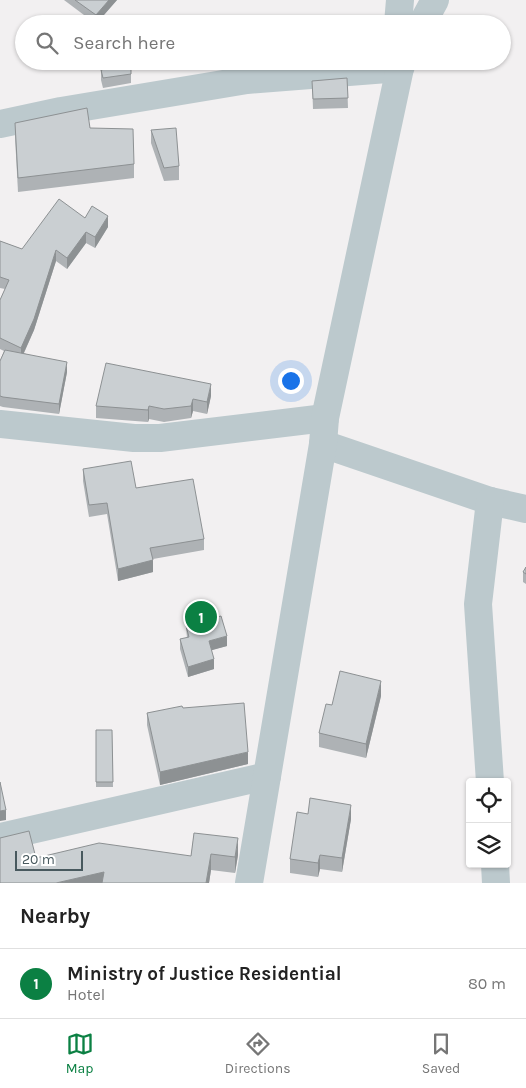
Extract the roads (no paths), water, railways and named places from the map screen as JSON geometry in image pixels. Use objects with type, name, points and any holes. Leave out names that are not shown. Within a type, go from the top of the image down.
[{"type":"street","points":[[399,15],[400,0]]},
{"type":"street","points":[[427,15],[435,0]]},
{"type":"street","points":[[0,124],[61,111],[247,80],[338,70]]},
{"type":"street","points":[[250,883],[324,431],[400,70]]},
{"type":"street","points":[[0,424],[134,438],[324,431],[490,501],[526,509]]},
{"type":"street","points":[[490,501],[478,604],[490,778]]},
{"type":"street","points":[[0,837],[267,776]]},
{"type":"street","points":[[495,868],[496,883]]},
{"type":"place","name":"Ministry of Justice Residential","points":[[201,617]]}]
